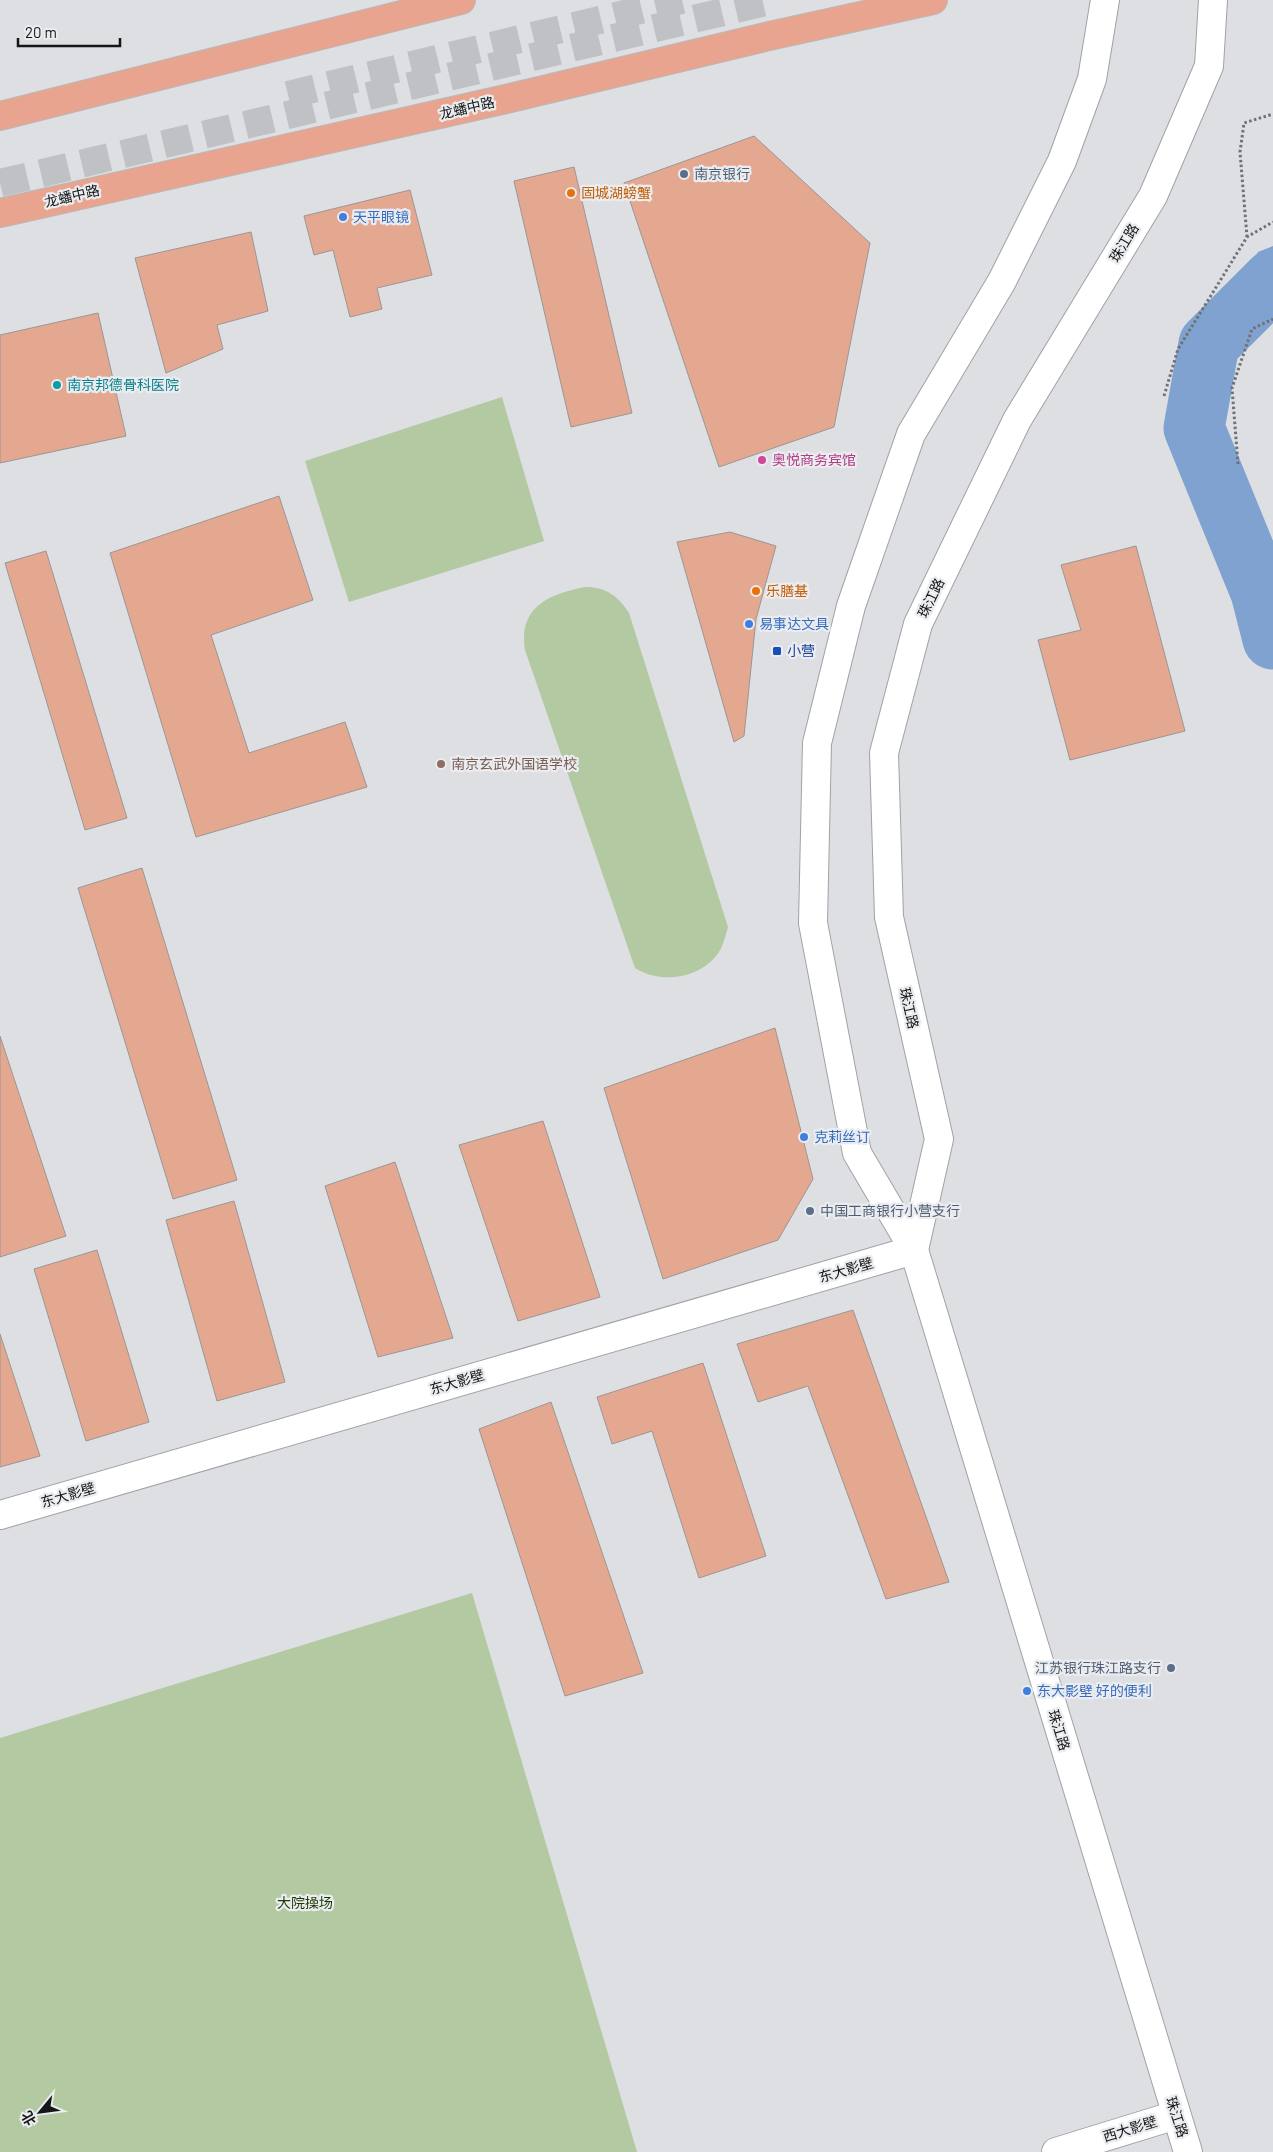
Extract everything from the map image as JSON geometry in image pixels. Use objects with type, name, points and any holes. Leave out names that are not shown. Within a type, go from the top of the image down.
[{"type":"main road","points":[[0,116],[461,0]]},
{"type":"main road","name":"龙蟠中路","points":[[0,213],[506,99],[766,36],[933,0]]},
{"type":"main road","name":"珠江路","points":[[1105,0],[1092,79],[1062,161],[1002,281],[911,434],[851,606],[817,743],[813,923],[858,1152],[914,1250],[1188,2152]]},
{"type":"main road","name":"珠江路","points":[[914,1250],[939,1139],[889,917],[884,753],[922,616],[1017,420],[1153,196],[1209,66],[1214,0]]},
{"type":"main road","name":"东大影壁","points":[[0,1515],[914,1250]]},
{"type":"main road","name":"西大影壁","points":[[1056,2152],[1176,2115]]},
{"type":"path","points":[[1247,238],[1240,152],[1244,124],[1273,114]]},
{"type":"path","points":[[1164,396],[1178,349],[1247,238],[1273,222]]},
{"type":"path","points":[[1238,464],[1232,388],[1252,330],[1273,319]]},
{"type":"green space","points":[[502,397],[544,541],[349,602],[305,461]]},
{"type":"green space","points":[[585,587],[592,587],[611,594],[616,597],[629,613],[728,927],[722,946],[708,964],[699,970],[678,977],[656,976],[635,968],[525,650],[524,635],[526,623],[531,613],[548,599]]},
{"type":"green space","name":"大院操场","points":[[472,1593],[637,2152],[0,2152],[0,1738]]},
{"type":"water","points":[[1273,246],[1273,309],[1207,355],[1209,344],[1258,252]]},
{"type":"building","points":[[754,136],[870,243],[834,427],[719,467],[624,183]]},
{"type":"building","points":[[574,167],[632,413],[571,427],[514,181]]},
{"type":"building","points":[[410,190],[432,275],[377,288],[382,309],[350,317],[333,250],[314,255],[304,216]]},
{"type":"building","points":[[251,232],[268,311],[217,325],[223,349],[166,373],[135,258]]},
{"type":"building","name":"南京邦德骨科医院","points":[[98,313],[126,436],[0,463],[0,335]]},
{"type":"building","points":[[279,496],[313,600],[211,635],[249,753],[345,722],[367,787],[196,837],[110,553]]},
{"type":"building","points":[[730,532],[776,546],[756,619],[744,736],[734,742],[677,542]]},
{"type":"building","points":[[1136,546],[1185,731],[1070,760],[1038,640],[1081,630],[1061,565]]},
{"type":"building","points":[[46,551],[127,818],[85,830],[5,563]]},
{"type":"building","points":[[142,868],[237,1180],[173,1199],[78,888]]},
{"type":"building","points":[[775,1028],[813,1179],[778,1240],[663,1279],[604,1088]]},
{"type":"building","points":[[0,1036],[66,1236],[0,1257]]},
{"type":"building","points":[[543,1121],[600,1297],[518,1321],[459,1145]]},
{"type":"building","points":[[395,1162],[453,1338],[378,1357],[325,1186]]},
{"type":"building","points":[[234,1201],[285,1382],[217,1401],[166,1220]]},
{"type":"building","points":[[97,1250],[149,1422],[86,1441],[34,1269]]},
{"type":"building","points":[[853,1310],[949,1582],[886,1599],[808,1386],[758,1402],[737,1344]]},
{"type":"building","points":[[0,1334],[40,1456],[0,1467]]},
{"type":"building","points":[[703,1363],[766,1556],[699,1578],[652,1431],[612,1444],[597,1397]]},
{"type":"building","points":[[551,1402],[643,1673],[565,1696],[479,1429]]},
{"type":"waterway","points":[[1273,280],[1209,344],[1194,428],[1261,592],[1273,639]]},
{"type":"tunnel","points":[[288,95],[682,0]]},
{"type":"tunnel","points":[[0,183],[774,0]]},
{"type":"place","name":"南京银行","points":[[684,174]]},
{"type":"place","name":"固城湖螃蟹","points":[[571,193]]},
{"type":"place","name":"天平眼镜","points":[[343,217]]},
{"type":"place","name":"南京邦德骨科医院","points":[[57,385]]},
{"type":"place","name":"奥悦商务宾馆","points":[[762,460]]},
{"type":"place","name":"乐膳基","points":[[756,591]]},
{"type":"place","name":"易事达文具","points":[[749,624]]},
{"type":"place","name":"小营","points":[[777,651]]},
{"type":"place","name":"南京玄武外国语学校","points":[[441,764]]},
{"type":"place","name":"克莉丝订","points":[[804,1137]]},
{"type":"place","name":"中国工商银行小营支行","points":[[810,1211]]},
{"type":"place","name":"江苏银行珠江路支行","points":[[1171,1668]]},
{"type":"place","name":"东大影壁 好的便利","points":[[1027,1691]]}]
